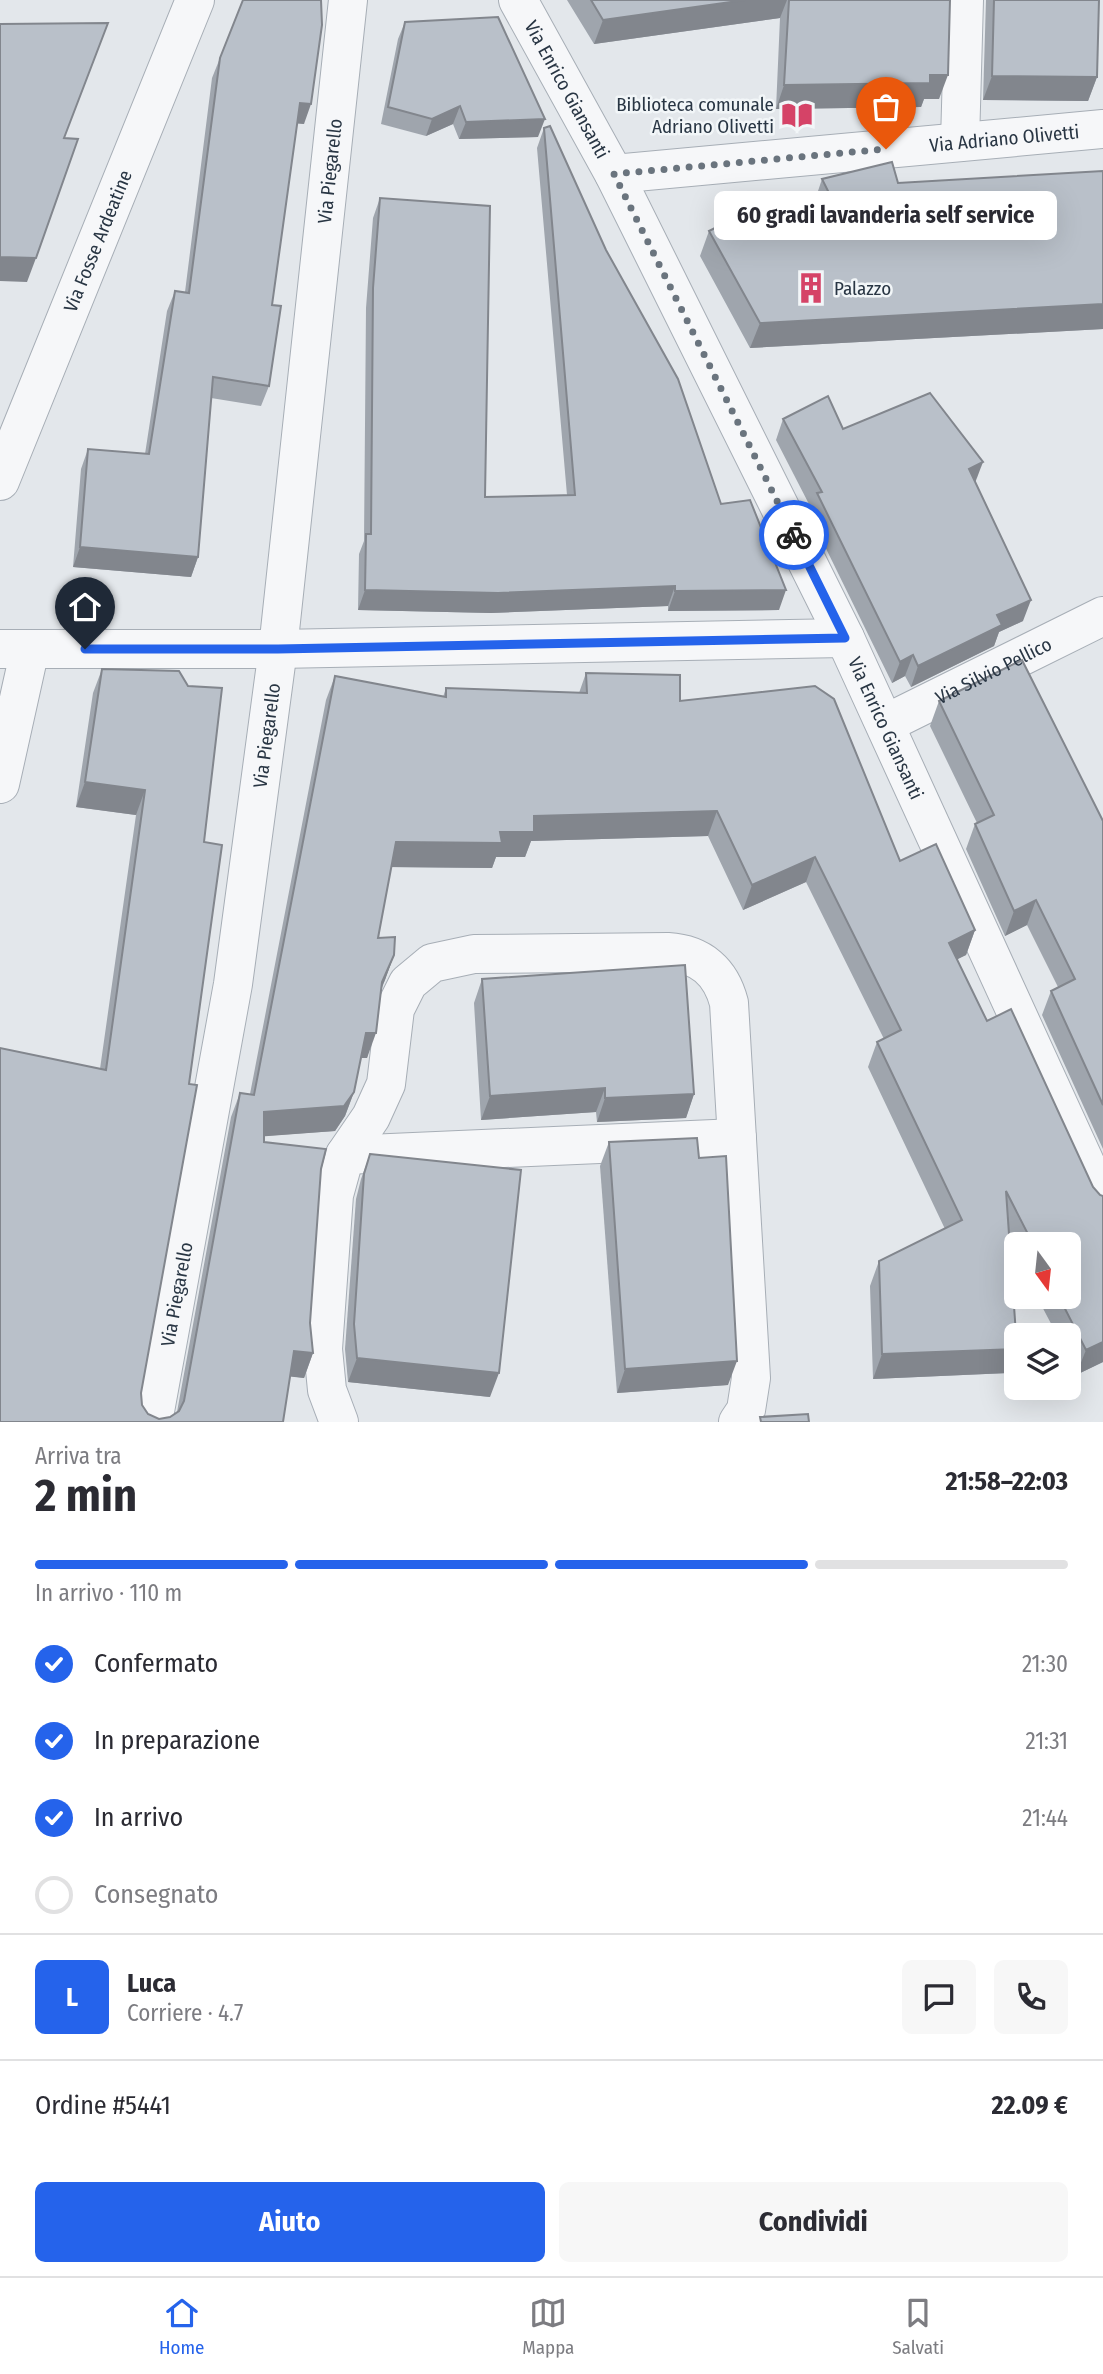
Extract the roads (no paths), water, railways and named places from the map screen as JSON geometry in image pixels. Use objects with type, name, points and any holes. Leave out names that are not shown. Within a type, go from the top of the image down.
[{"type":"street","name":"Via Fosse Ardeatine","points":[[0,481],[195,0]]},
{"type":"street","name":"Via Piegarello","points":[[153,1422],[233,984],[278,649],[348,0]]},
{"type":"street","name":"Via Enrico Giansanti","points":[[518,0],[614,174],[845,638],[1103,1202]]},
{"type":"street","points":[[960,142],[964,0]]},
{"type":"street","name":"Via Adriano Olivetti","points":[[614,174],[1103,129]]},
{"type":"street","name":"Via Silvio Pellico","points":[[885,724],[1103,617]]},
{"type":"street","points":[[0,784],[15,649],[278,649],[845,638]]},
{"type":"street","points":[[339,1422],[327,1390],[324,1326],[334,1195],[345,1155],[372,1116],[386,1084],[395,1009],[408,983],[432,964],[474,954],[668,952],[690,955],[703,962],[721,981],[729,1003],[751,1378],[746,1410],[738,1422]]},
{"type":"street","points":[[345,1155],[737,1138]]},
{"type":"place","name":"Biblioteca comunale Adriano Olivetti","points":[[797,115]]},
{"type":"place","name":"60 gradi lavanderia self service","points":[[886,149]]},
{"type":"place","name":"Palazzo","points":[[811,288]]}]
